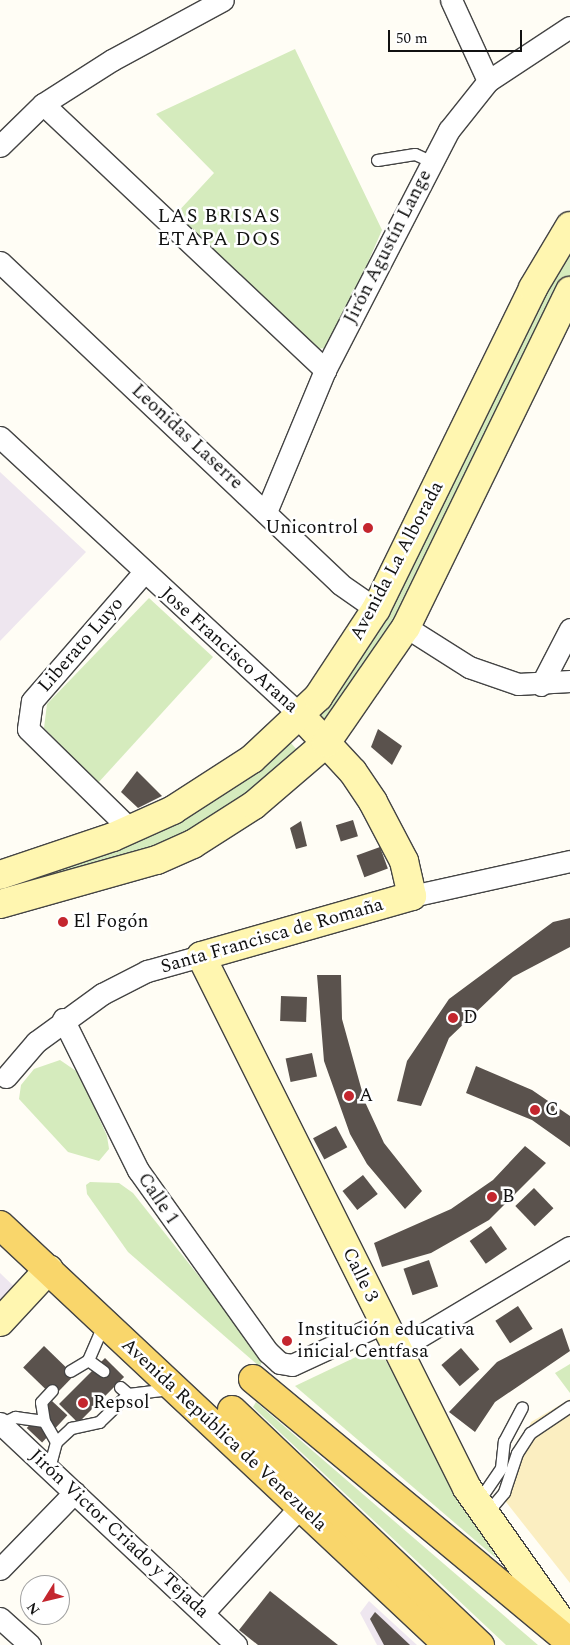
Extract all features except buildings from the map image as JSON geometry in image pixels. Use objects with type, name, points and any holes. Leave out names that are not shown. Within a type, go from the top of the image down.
[{"type":"main road","name":"Avenida La Alborada","points":[[0,876],[131,830],[211,786],[301,716],[376,609],[533,288],[570,226]]},
{"type":"main road","name":"Avenida La Alborada","points":[[0,904],[157,860],[193,844],[254,805],[326,742],[406,628],[570,291]]},
{"type":"main road","name":"Jose Francisco Arana","points":[[301,716],[353,772],[377,810],[404,861],[412,896]]},
{"type":"main road","name":"Santa Francisca de Romaña","points":[[201,956],[412,896]]},
{"type":"main road","name":"Calle 3","points":[[201,956],[383,1323],[480,1510],[570,1634]]},
{"type":"main road","name":"Avenida República de Venezuela","points":[[0,1225],[448,1645]]},
{"type":"main road","points":[[0,1322],[49,1269]]},
{"type":"main road","points":[[252,1379],[570,1642]]},
{"type":"main road","name":"Avenida República de Venezuela","points":[[232,1410],[279,1452],[480,1645]]},
{"type":"main road","points":[[279,1452],[309,1425]]},
{"type":"main road","points":[[300,1507],[312,1504],[340,1511]]},
{"type":"street","points":[[451,0],[488,81]]},
{"type":"street","points":[[0,146],[43,104],[209,3]]},
{"type":"street","name":"Jirón Agustín Lange","points":[[266,512],[325,370],[449,130],[488,81],[570,27]]},
{"type":"street","points":[[43,104],[325,370]]},
{"type":"street","name":"Leonidas Laserre","points":[[0,262],[340,584],[376,609]]},
{"type":"street","name":"Jose Francisco Arana","points":[[0,437],[301,716]]},
{"type":"street","name":"Liberato Luyo","points":[[131,830],[28,729],[32,701],[144,572]]},
{"type":"street","points":[[406,628],[469,667],[518,684],[542,685],[570,681]]},
{"type":"street","points":[[542,685],[570,629]]},
{"type":"street","name":"Santa Francisca de Romaña","points":[[412,896],[570,861]]},
{"type":"street","name":"Santa Francisca de Romaña","points":[[6,1076],[63,1019],[147,971],[201,956]]},
{"type":"street","name":"Calle 1","points":[[63,1019],[154,1196],[256,1336],[280,1362],[308,1360],[383,1323]]},
{"type":"street","points":[[397,1350],[570,1246]]},
{"type":"street","name":"Jirón Victor Criado y Tejada","points":[[0,1424],[204,1612],[236,1645]]},
{"type":"street","points":[[0,1569],[75,1492]]},
{"type":"street","points":[[204,1612],[300,1507]]},
{"type":"street","points":[[0,1618],[30,1645]]},
{"type":"lane","points":[[377,160],[415,154],[432,162]]},
{"type":"lane","points":[[70,1371],[88,1360],[104,1322]]},
{"type":"lane","points":[[88,1360],[103,1371]]},
{"type":"lane","points":[[49,1469],[56,1442],[71,1428],[99,1422],[124,1391],[174,1388]]},
{"type":"lane","points":[[52,1390],[41,1402],[44,1421],[56,1442]]},
{"type":"lane","points":[[480,1510],[504,1492],[517,1453],[530,1433],[570,1406]]},
{"type":"lane","points":[[480,1510],[500,1468],[504,1441],[522,1407]]},
{"type":"lane","points":[[0,1424],[15,1417],[44,1421]]},
{"type":"shaded area","points":[[0,472],[86,552],[0,641]]},
{"type":"shaded area","points":[[0,1273],[24,1296],[0,1320]]},
{"type":"shaded area","points":[[369,1601],[417,1645],[377,1645],[360,1613]]},
{"type":"green space","points":[[295,49],[382,230],[333,343],[326,348],[314,349],[175,215],[214,173],[156,114]]},
{"type":"green space","points":[[570,254],[570,281],[404,614],[326,725],[308,704],[532,311]]},
{"type":"green space","points":[[149,598],[213,657],[98,783],[44,728],[47,704]]},
{"type":"green space","points":[[290,742],[298,751],[293,765],[196,833],[0,897],[0,885]]},
{"type":"green space","points":[[60,1060],[79,1073],[107,1136],[109,1149],[99,1161],[68,1152],[19,1099],[21,1085],[34,1069]]},
{"type":"green space","points":[[90,1182],[119,1183],[133,1193],[263,1357],[260,1367],[128,1252],[87,1194],[86,1185]]},
{"type":"green space","points":[[381,1352],[497,1559],[295,1386],[358,1356]]},
{"type":"green space","points":[[570,1364],[570,1393],[555,1373]]},
{"type":"green space","points":[[256,1402],[538,1645],[506,1645],[253,1407]]},
{"type":"sand","points":[[570,1399],[570,1583],[502,1497],[531,1422]]},
{"type":"place","name":"Unicontrol","points":[[368,528]]},
{"type":"place","name":"El Fogón","points":[[63,922]]},
{"type":"place","name":"D","points":[[453,1018]]},
{"type":"place","name":"A","points":[[349,1096]]},
{"type":"place","name":"C","points":[[535,1110]]},
{"type":"place","name":"B","points":[[492,1197]]},
{"type":"place","name":"Institución educativa inicial Centfasa","points":[[287,1341]]},
{"type":"place","name":"Repsol","points":[[83,1403]]},
{"type":"district","name":"LAS BRISAS ETAPA DOS","points":[[219,228]]}]
